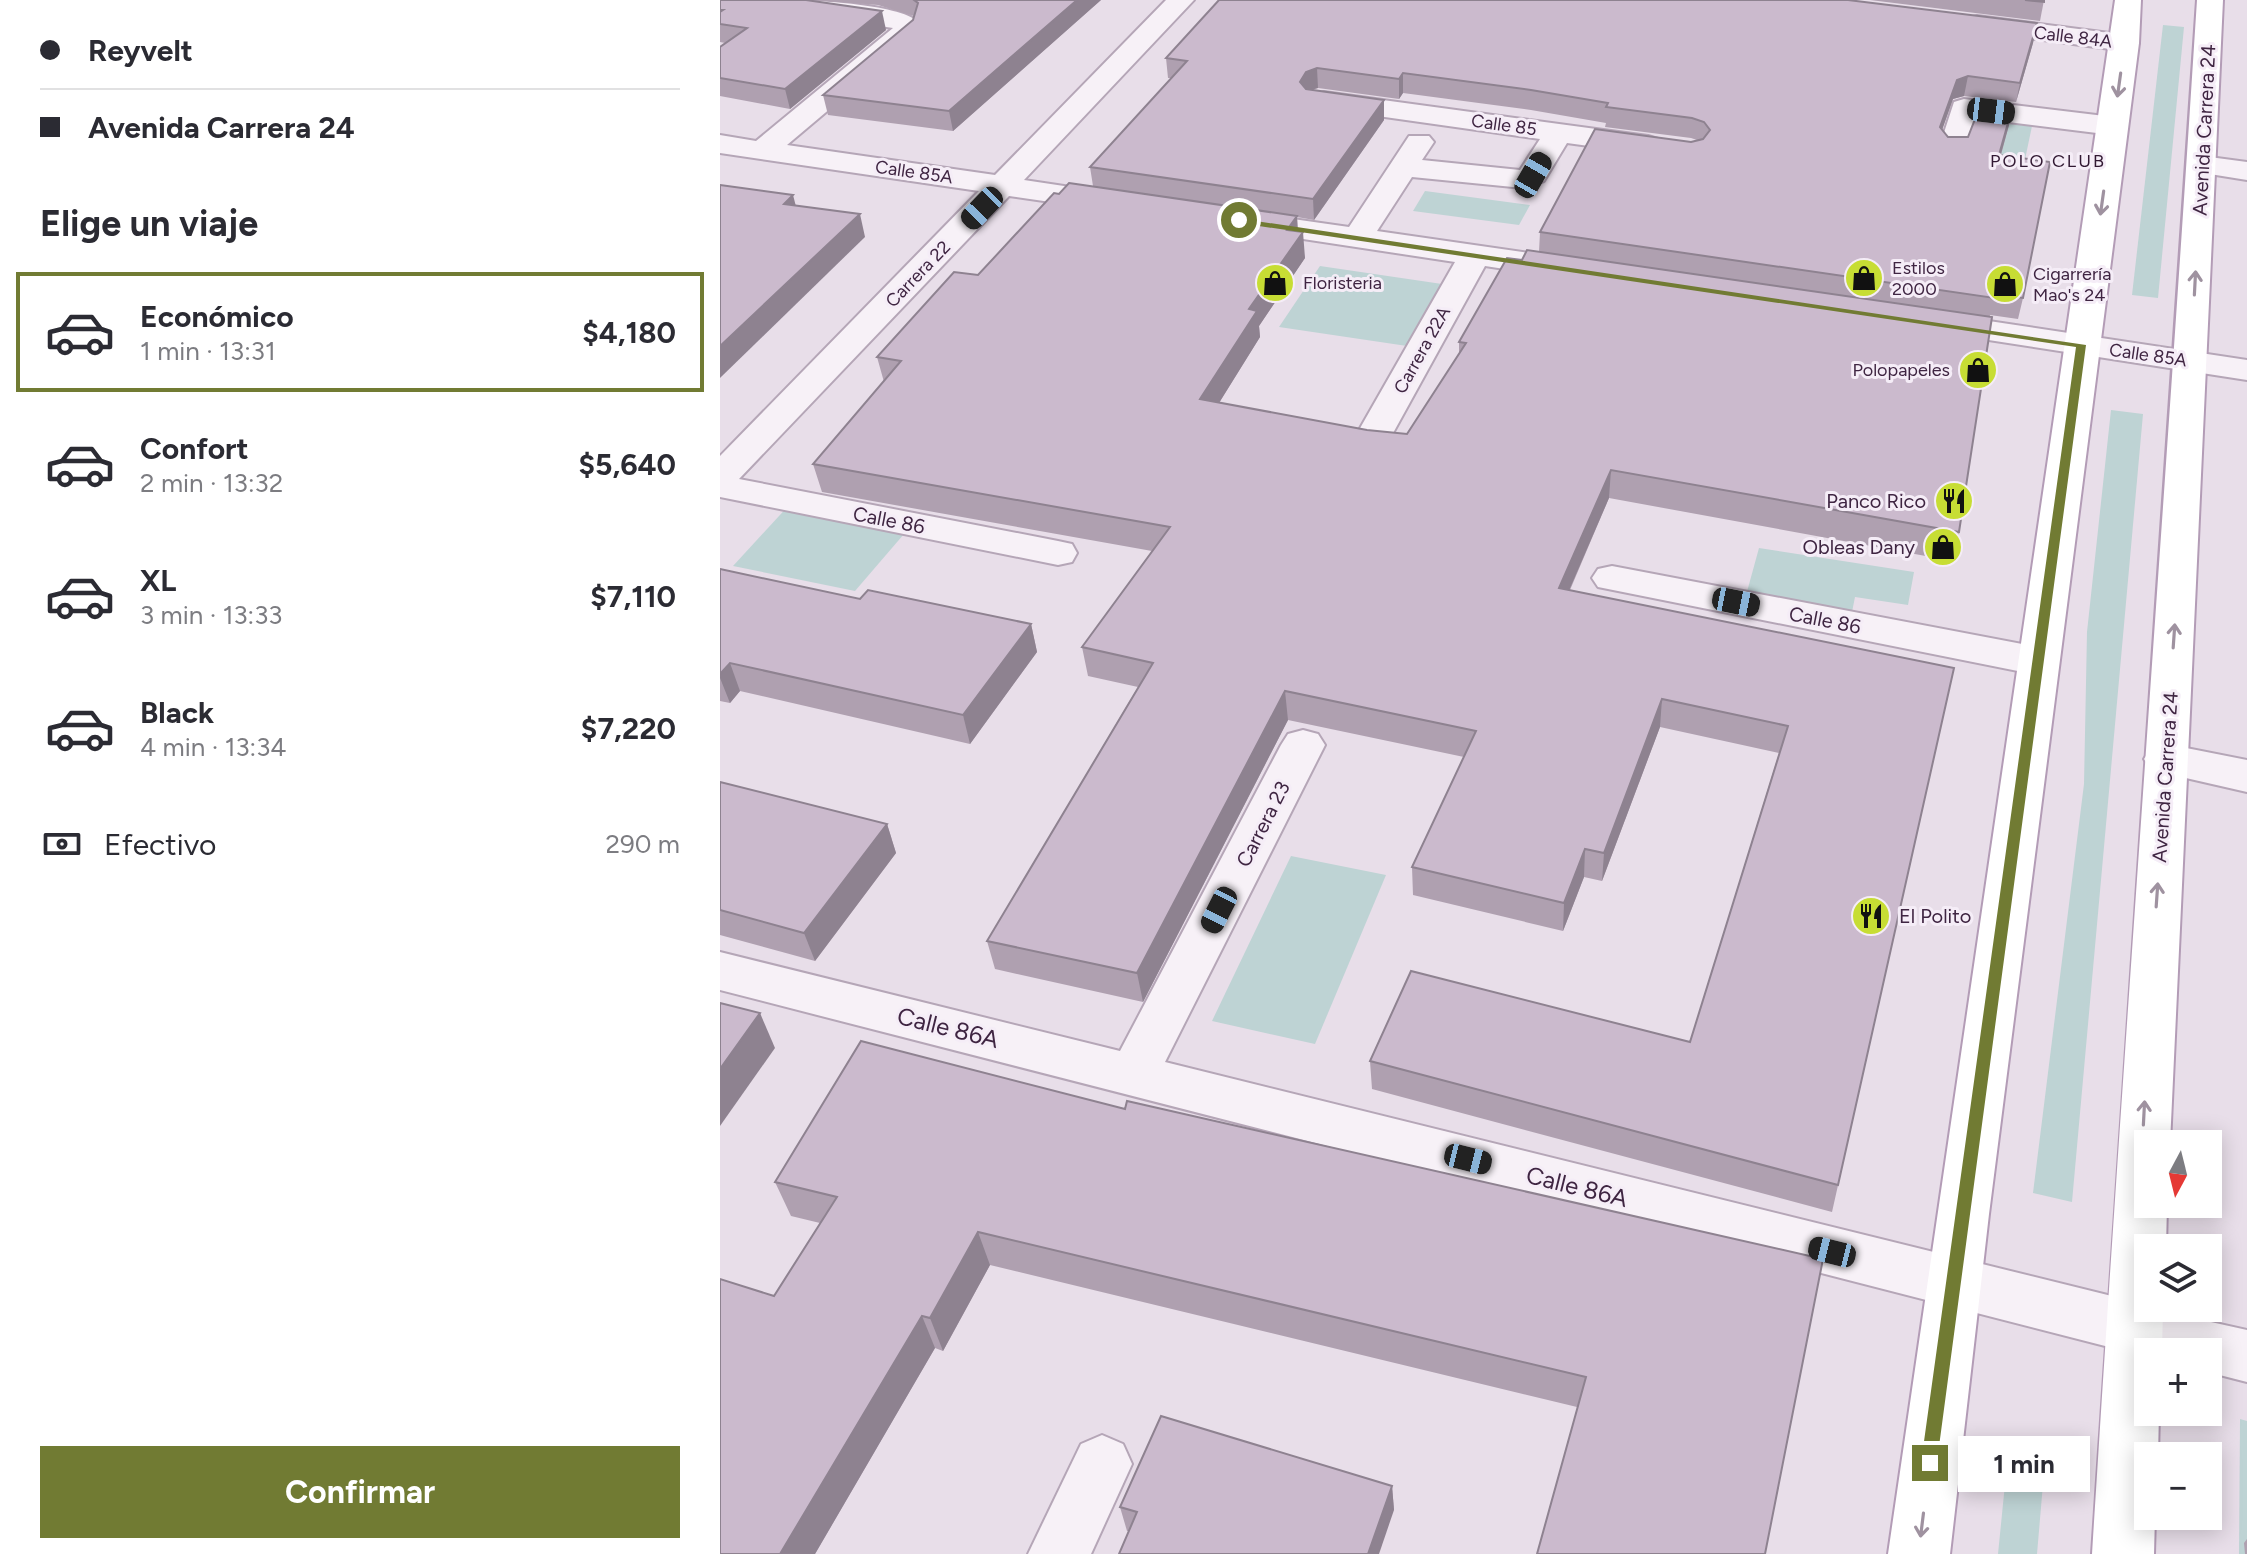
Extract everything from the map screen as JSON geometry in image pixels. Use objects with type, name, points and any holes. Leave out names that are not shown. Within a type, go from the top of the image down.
[{"type":"main road","points":[[1919,1554],[1953,1281],[2125,43],[2128,0]]},
{"type":"main road","name":"Avenida Carrera 24","points":[[2123,1554],[2133,1328],[2210,0]]},
{"type":"street","points":[[763,150],[906,31],[907,24],[896,19],[808,8],[798,0]]},
{"type":"street","name":"Carrera 22","points":[[720,477],[1181,0]]},
{"type":"street","name":"Calle 84A","points":[[1949,21],[2125,43]]},
{"type":"street","name":"Calle 85","points":[[1318,100],[1676,148]]},
{"type":"street","points":[[1954,148],[1964,108],[2113,126]]},
{"type":"street","points":[[1357,238],[1436,116]]},
{"type":"street","points":[[1403,167],[1523,179],[1533,175],[1558,133]]},
{"type":"street","name":"Calle 85A","points":[[720,144],[1142,206]]},
{"type":"street","points":[[2202,165],[2247,171]]},
{"type":"street","points":[[1204,215],[1600,274]]},
{"type":"street","name":"Carrera 22A","points":[[1369,444],[1475,255]]},
{"type":"street","name":"Calle 85A","points":[[1897,318],[2247,370]]},
{"type":"street","name":"Calle 86","points":[[720,486],[1058,553]]},
{"type":"street","name":"Calle 86","points":[[1612,578],[2038,661]]},
{"type":"street","name":"Carrera 23","points":[[1134,1074],[1303,745]]},
{"type":"street","points":[[2166,759],[2247,776]]},
{"type":"street","name":"Calle 86A","points":[[720,971],[2247,1356]]},
{"type":"street","points":[[1059,1554],[1102,1464]]},
{"type":"shaded area","points":[[2163,25],[2184,27],[2158,298],[2132,295]]},
{"type":"shaded area","points":[[1997,122],[2032,126],[2023,169],[1988,164]]},
{"type":"shaded area","points":[[1425,191],[1530,205],[1519,225],[1413,211]]},
{"type":"shaded area","points":[[1320,266],[1442,284],[1407,346],[1279,327]]},
{"type":"shaded area","points":[[2111,410],[2143,414],[2072,1202],[2033,1193],[2084,784],[2087,632]]},
{"type":"shaded area","points":[[791,503],[910,527],[855,591],[733,566]]},
{"type":"shaded area","points":[[1759,548],[1914,572],[1908,605],[1855,597],[1851,617],[1745,599]]},
{"type":"shaded area","points":[[1291,856],[1386,875],[1315,1044],[1212,1021]]},
{"type":"shaded area","points":[[2240,1419],[2247,1421],[2247,1554],[2239,1554]]},
{"type":"shaded area","points":[[2009,1444],[2046,1449],[2037,1554],[1998,1554]]},
{"type":"building","points":[[720,0],[806,0],[882,11],[785,89],[720,78],[720,47],[747,28],[720,24],[720,12],[723,10],[720,10]]},
{"type":"building","points":[[914,0],[1077,0],[949,111],[823,95],[913,20],[918,3]]},
{"type":"building","points":[[1219,0],[1848,0],[2037,23],[2020,83],[1968,76],[1957,80],[1940,127],[1948,137],[1968,137],[1982,101],[2013,105],[1999,155],[2050,162],[2023,298],[1995,294],[1994,298],[1540,232],[1595,129],[1691,142],[1703,139],[1710,130],[1704,122],[1692,118],[1606,107],[1608,103],[1531,90],[1403,73],[1399,79],[1317,68],[1306,72],[1300,82],[1306,89],[1384,100],[1313,199],[1090,167],[1187,61],[1166,58]]},
{"type":"building","points":[[1069,183],[1297,216],[1287,230],[1303,232],[1249,309],[1257,311],[1200,399],[1367,430],[1407,434],[1466,343],[1459,342],[1507,258],[1522,260],[1527,250],[1992,317],[1959,532],[1611,470],[1559,588],[1954,668],[1838,1185],[1370,1061],[1411,971],[1690,1042],[1788,726],[1662,699],[1604,853],[1585,849],[1564,903],[1412,867],[1476,731],[1285,691],[1137,973],[987,941],[1153,663],[1082,647],[1170,527],[813,464],[901,361],[877,357],[954,272],[978,275],[1054,193],[1059,194]]},
{"type":"building","points":[[720,185],[793,195],[784,204],[860,214],[720,346]]},
{"type":"building","points":[[720,569],[860,599],[868,590],[1031,624],[963,715],[730,663],[720,674]]},
{"type":"building","points":[[720,782],[887,824],[804,933],[720,910]]},
{"type":"building","points":[[720,1003],[760,1013],[720,1069]]},
{"type":"building","points":[[861,1041],[1125,1109],[1127,1101],[1823,1259],[1765,1554],[1537,1554],[1586,1377],[978,1232],[930,1318],[922,1316],[780,1554],[720,1554],[720,1279],[774,1296],[837,1197],[775,1182]]},
{"type":"building","points":[[1161,1416],[1392,1486],[1368,1554],[1119,1554],[1137,1512],[1120,1507]]},
{"type":"place","name":"Estilos 2000","points":[[1864,278]]},
{"type":"place","name":"Floristeria","points":[[1275,283]]},
{"type":"place","name":"Cigarrería Mao's 24","points":[[2005,284]]},
{"type":"place","name":"Polopapeles","points":[[1978,370]]},
{"type":"place","name":"Panco Rico","points":[[1954,501]]},
{"type":"place","name":"Obleas Dany","points":[[1943,547]]},
{"type":"place","name":"El Polito","points":[[1871,916]]},
{"type":"district","name":"POLO CLUB","points":[[2048,161]]},
{"type":"route","points":[[1239,220],[2081,345],[1930,1463]]}]
